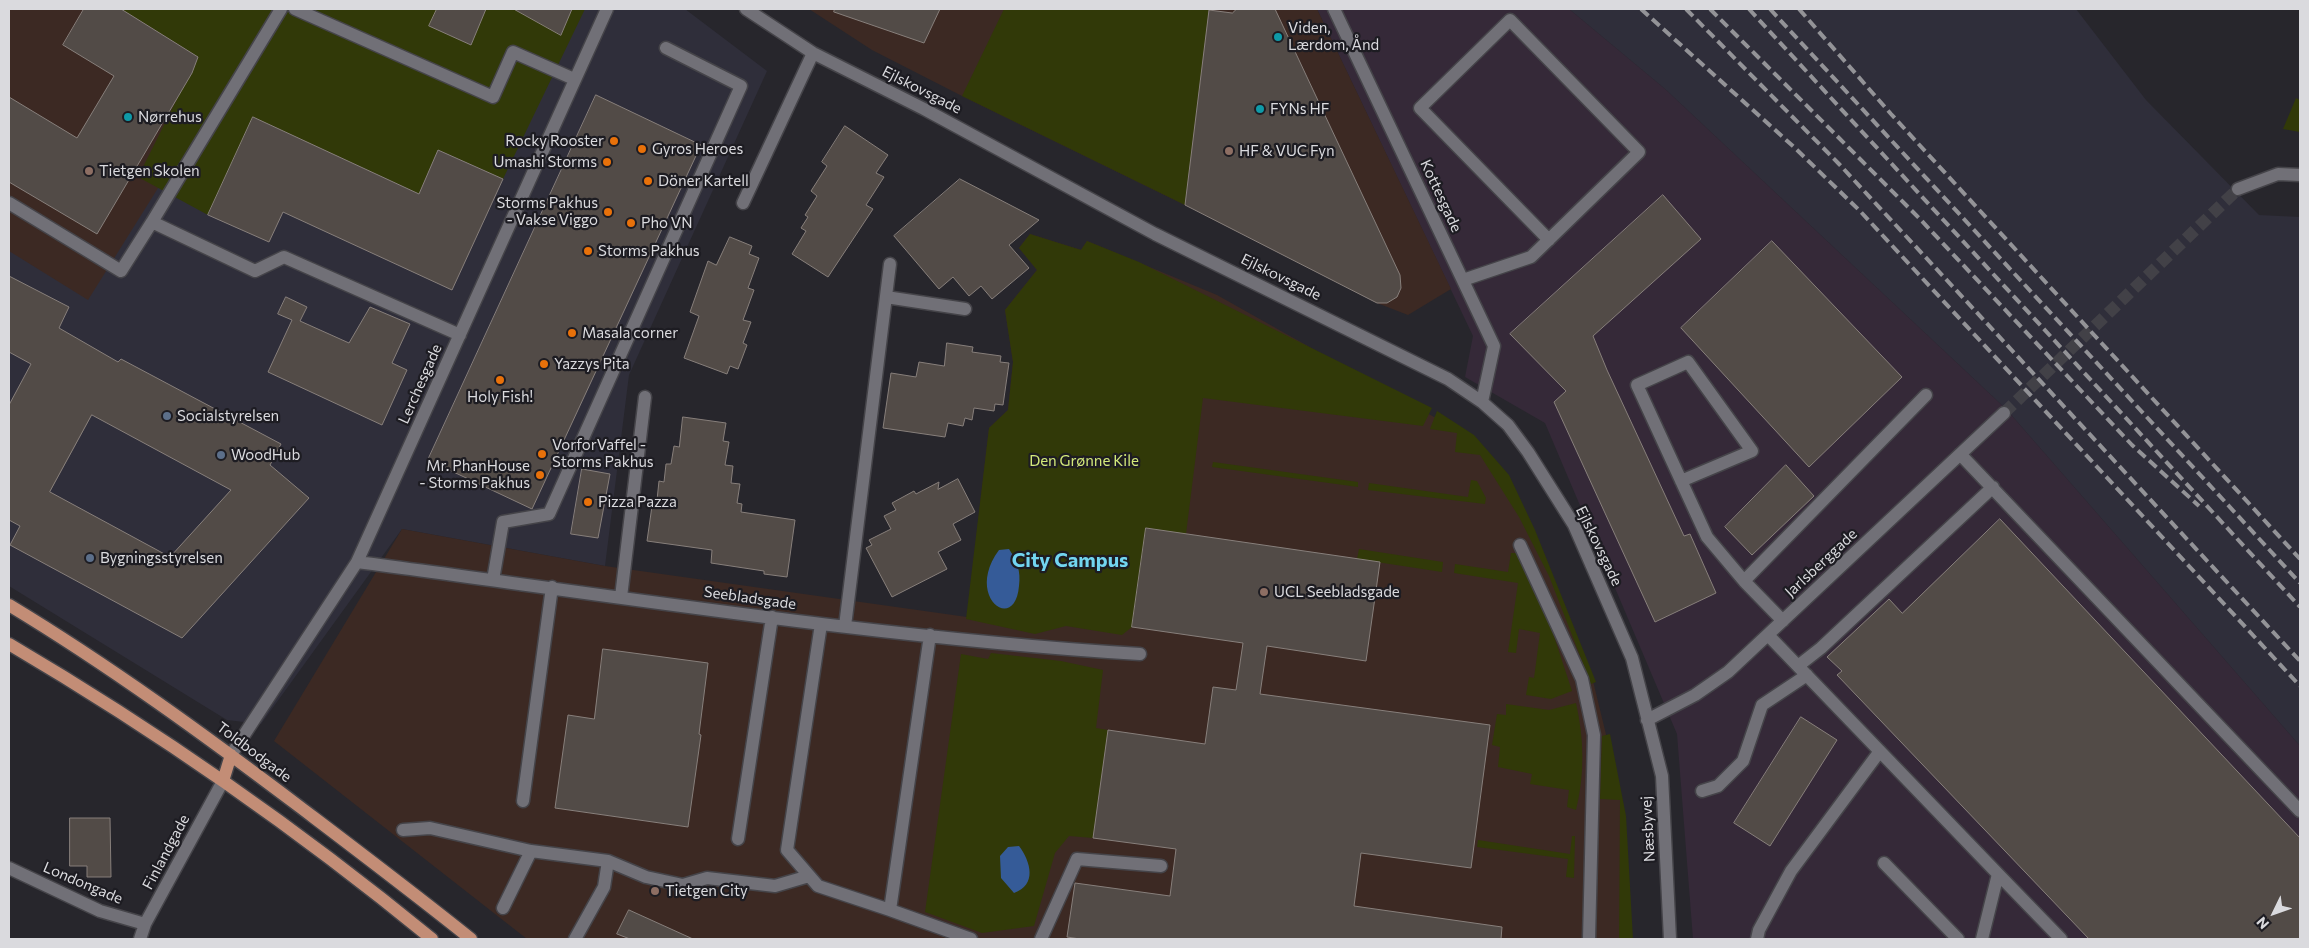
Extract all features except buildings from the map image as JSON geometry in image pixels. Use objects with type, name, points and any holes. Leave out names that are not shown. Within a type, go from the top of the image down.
[{"type":"main road","name":"Toldbodgade","points":[[9,605],[48,629],[231,755],[471,939]]},
{"type":"main road","points":[[9,644],[223,781],[376,893],[432,939]]},
{"type":"main road","points":[[223,781],[231,755]]},
{"type":"street","points":[[9,203],[121,271],[281,9]]},
{"type":"street","points":[[295,9],[492,97],[513,52],[574,79]]},
{"type":"street","name":"Lerchesgade","points":[[231,755],[357,562],[607,9]]},
{"type":"street","name":"Ejlskovsgade","points":[[746,9],[813,53],[924,109],[1155,234],[1448,379],[1482,402],[1508,425],[1528,452],[1574,525],[1632,658],[1647,720]]},
{"type":"street","name":"Kottesgade","points":[[1334,9],[1494,346],[1482,402]]},
{"type":"street","points":[[1463,280],[1531,257],[1549,240],[1639,152],[1510,20],[1420,108],[1549,240]]},
{"type":"street","points":[[493,580],[503,522],[549,514],[741,86],[666,48]]},
{"type":"street","points":[[744,203],[813,53]]},
{"type":"street","points":[[2238,189],[2278,174],[2300,175]]},
{"type":"street","points":[[152,222],[255,272],[284,257],[460,335]]},
{"type":"street","points":[[845,626],[890,264]]},
{"type":"street","points":[[886,297],[965,309]]},
{"type":"street","points":[[1681,481],[1752,450],[1688,362],[1637,385],[1681,481],[1707,537],[1744,581],[1783,621]]},
{"type":"street","points":[[1744,581],[1926,395]]},
{"type":"street","points":[[621,597],[645,397]]},
{"type":"street","name":"Jarlsberggade","points":[[1647,720],[1695,695],[1728,672],[2004,413]]},
{"type":"street","points":[[1960,454],[2300,811]]},
{"type":"street","points":[[1702,791],[1718,786],[1743,761],[1762,705],[1802,671],[1821,648],[1993,487]]},
{"type":"street","points":[[1520,545],[1582,680],[1594,735],[1588,939]]},
{"type":"street","name":"Seebladsgade","points":[[357,562],[821,624],[1053,649],[1140,654]]},
{"type":"street","points":[[523,801],[552,587]]},
{"type":"street","points":[[738,839],[772,617]]},
{"type":"street","points":[[821,624],[788,850],[818,886],[971,939]]},
{"type":"street","points":[[890,910],[930,635]]},
{"type":"street","points":[[1768,635],[2061,939]]},
{"type":"street","name":"Næsbyvej","points":[[1647,720],[1662,776],[1670,939]]},
{"type":"street","points":[[1757,939],[1759,930],[1791,871],[1880,751]]},
{"type":"street","name":"Finlandgade","points":[[140,939],[145,924],[223,781]]},
{"type":"street","points":[[403,830],[430,828],[531,851],[608,861],[646,877],[684,885],[707,878],[774,886],[810,876]]},
{"type":"street","points":[[503,908],[531,851]]},
{"type":"street","points":[[1041,939],[1077,859],[1161,866]]},
{"type":"street","points":[[575,939],[604,887],[608,861]]},
{"type":"street","points":[[1884,863],[1958,939]]},
{"type":"street","name":"Londongade","points":[[9,868],[100,911],[145,924]]},
{"type":"street","points":[[1982,939],[1998,874]]},
{"type":"shaded area","name":"Tietgen Skolen","points":[[9,9],[270,9],[88,300],[9,251]]},
{"type":"shaded area","points":[[268,9],[685,9],[767,71],[629,375],[605,566],[402,529],[261,724],[227,720],[9,586],[9,250]]},
{"type":"shaded area","name":"HF & VUC Fyn","points":[[809,9],[1317,9],[1451,289],[1408,315],[1377,303],[1185,205],[872,50]]},
{"type":"shaded area","points":[[1317,9],[1569,9],[1665,89],[2006,409],[2300,746],[2300,939],[1693,939],[1677,734],[1545,423],[1465,377],[1473,336]]},
{"type":"shaded area","points":[[1569,9],[2076,9],[2146,100],[2259,215],[2300,217],[2300,746],[2006,409],[1665,89]]},
{"type":"shaded area","name":"UCL Seebladsgade","points":[[1030,234],[1081,250],[1087,241],[1217,295],[1475,440],[1537,543],[1593,681],[1622,800],[1629,939],[527,939],[274,741],[402,529],[605,566],[967,617],[989,428],[1008,410],[1013,362],[1005,310],[1037,270],[1019,248]]},
{"type":"green space","points":[[121,9],[585,9],[503,179],[438,150],[419,194],[253,118],[208,215],[138,177],[198,57]]},
{"type":"green space","points":[[1004,9],[1209,9],[1185,205],[962,96]]},
{"type":"green space","points":[[2296,98],[2300,100],[2300,132],[2283,129]]},
{"type":"green space","name":"Den Grønne Kile","points":[[1030,234],[1081,250],[1087,241],[1139,262],[1432,408],[1423,426],[1203,398],[1186,534],[1132,627],[1122,635],[1066,626],[1035,634],[966,619],[989,428],[1008,410],[1013,362],[1005,310],[1037,270],[1019,248]]},
{"type":"green space","points":[[1437,411],[1474,435],[1509,475],[1535,530],[1596,682],[1591,684],[1549,576],[1519,517],[1480,455],[1455,452],[1457,433],[1430,429]]},
{"type":"green space","points":[[1213,462],[1358,482],[1358,487],[1212,467]]},
{"type":"green space","points":[[1471,480],[1477,481],[1486,498],[1485,504],[1368,490],[1369,483],[1468,497]]},
{"type":"green space","points":[[1359,549],[1443,562],[1442,572],[1357,559]]},
{"type":"green space","points":[[1511,553],[1516,553],[1550,624],[1572,691],[1551,699],[1526,695],[1529,677],[1534,678],[1540,633],[1519,629],[1516,653],[1508,652],[1518,583],[1454,573],[1455,564],[1508,572]]},
{"type":"green space","points":[[991,653],[1061,661],[1103,670],[1096,728],[1108,730],[1093,838],[1069,836],[1055,853],[1034,926],[982,933],[925,912],[961,654],[988,659]]},
{"type":"green space","points":[[1576,703],[1581,729],[1582,770],[1576,810],[1567,807],[1569,790],[1530,784],[1532,774],[1498,767],[1500,747],[1492,745],[1497,714],[1506,715],[1506,704],[1549,710]]},
{"type":"green space","points":[[1610,734],[1626,816],[1633,939],[1619,939],[1620,800],[1600,799],[1602,736]]},
{"type":"green space","points":[[1572,836],[1575,836],[1574,878],[1566,877],[1568,859],[1477,847],[1478,840],[1570,854]]},
{"type":"water","points":[[1009,549],[1018,566],[1019,586],[1016,600],[1009,607],[1002,608],[994,604],[989,595],[987,582],[990,567],[999,550]]},
{"type":"water","points":[[1019,846],[1027,859],[1030,872],[1026,885],[1014,893],[1001,878],[1000,856],[1008,847]]},
{"type":"tunnel","points":[[2004,413],[2238,189]]},
{"type":"railway","points":[[1641,9],[1795,148],[1860,211],[2300,686]]},
{"type":"railway","points":[[1686,9],[1840,165],[2300,661]]},
{"type":"railway","points":[[1710,9],[1919,218],[2132,445],[2199,506]]},
{"type":"railway","points":[[1749,9],[2300,607]]},
{"type":"railway","points":[[1770,9],[2300,583]]},
{"type":"railway","points":[[1799,9],[1891,114],[2300,559]]},
{"type":"place","name":"Viden, Lærdom, Ånd","points":[[1278,37]]},
{"type":"place","name":"FYNs HF","points":[[1260,109]]},
{"type":"place","name":"Nørrehus","points":[[128,117]]},
{"type":"place","name":"Rocky Rooster","points":[[614,141]]},
{"type":"place","name":"Gyros Heroes","points":[[642,149]]},
{"type":"place","name":"HF & VUC Fyn","points":[[1229,151]]},
{"type":"place","name":"Umashi Storms","points":[[607,162]]},
{"type":"place","name":"Tietgen Skolen","points":[[89,171]]},
{"type":"place","name":"Döner Kartell","points":[[648,181]]},
{"type":"place","name":"Storms Pakhus - Vakse Viggo","points":[[608,212]]},
{"type":"place","name":"Pho VN","points":[[631,223]]},
{"type":"place","name":"Storms Pakhus","points":[[588,251]]},
{"type":"place","name":"Masala corner","points":[[572,333]]},
{"type":"place","name":"Yazzys Pita","points":[[544,364]]},
{"type":"place","name":"Holy Fish!","points":[[500,380]]},
{"type":"place","name":"Socialstyrelsen","points":[[167,416]]},
{"type":"place","name":"VorforVaffel - Storms Pakhus","points":[[542,454]]},
{"type":"place","name":"WoodHub","points":[[221,455]]},
{"type":"place","name":"Mr. PhanHouse - Storms Pakhus","points":[[540,475]]},
{"type":"place","name":"Pizza Pazza","points":[[588,502]]},
{"type":"place","name":"Bygningsstyrelsen","points":[[90,558]]},
{"type":"place","name":"UCL Seebladsgade","points":[[1264,592]]},
{"type":"place","name":"Tietgen City","points":[[655,891]]},
{"type":"district","name":"City Campus","points":[[1070,560]]}]
